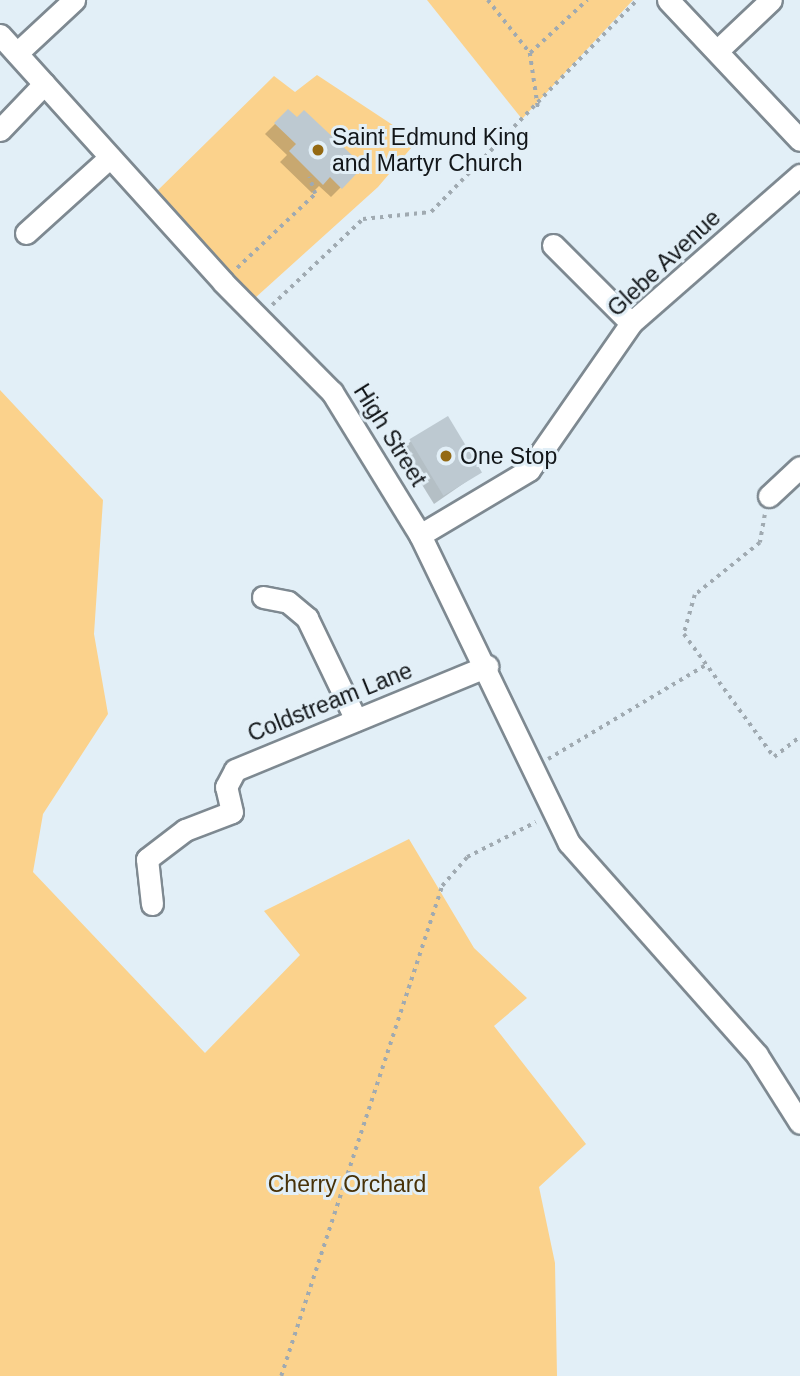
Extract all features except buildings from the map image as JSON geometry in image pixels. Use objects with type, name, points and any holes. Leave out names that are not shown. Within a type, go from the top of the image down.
[{"type":"street","points":[[17,53],[74,0]]},
{"type":"street","points":[[668,0],[800,140]]},
{"type":"street","points":[[718,51],[771,0]]},
{"type":"street","name":"High Street","points":[[0,35],[223,282],[332,392],[420,535],[487,666],[531,769],[569,843],[757,1055],[800,1123]]},
{"type":"street","points":[[0,130],[44,84]]},
{"type":"street","points":[[26,233],[110,157]]},
{"type":"street","name":"Glebe Avenue","points":[[420,535],[529,470],[631,323],[800,175]]},
{"type":"street","points":[[553,245],[631,323]]},
{"type":"street","points":[[769,496],[800,467]]},
{"type":"street","points":[[263,597],[288,602],[307,618],[356,720]]},
{"type":"street","name":"Coldstream Lane","points":[[152,904],[146,872],[153,850],[232,812],[226,787],[236,770],[487,666]]},
{"type":"path","points":[[488,0],[530,53],[538,107]]},
{"type":"path","points":[[530,53],[587,0]]},
{"type":"path","points":[[258,318],[363,219],[431,212],[538,107],[637,0]]},
{"type":"path","points":[[223,282],[315,194],[309,177]]},
{"type":"path","points":[[769,496],[760,543],[695,595],[684,634],[704,666],[774,757],[800,737]]},
{"type":"path","points":[[531,769],[704,666]]},
{"type":"path","points":[[281,1376],[442,886],[467,857],[534,823]]},
{"type":"green space","points":[[427,0],[633,0],[522,119]]},
{"type":"green space","points":[[317,75],[417,141],[378,187],[255,298],[155,193],[274,76],[295,92]]},
{"type":"green space","name":"Cherry Orchard","points":[[0,390],[103,500],[94,634],[108,714],[43,814],[33,872],[205,1053],[300,955],[264,911],[409,839],[474,948],[527,998],[494,1026],[586,1144],[539,1187],[555,1263],[557,1376],[0,1376]]},
{"type":"place","name":"Saint Edmund King and Martyr Church","points":[[318,150]]},
{"type":"place","name":"One Stop","points":[[446,456]]}]
